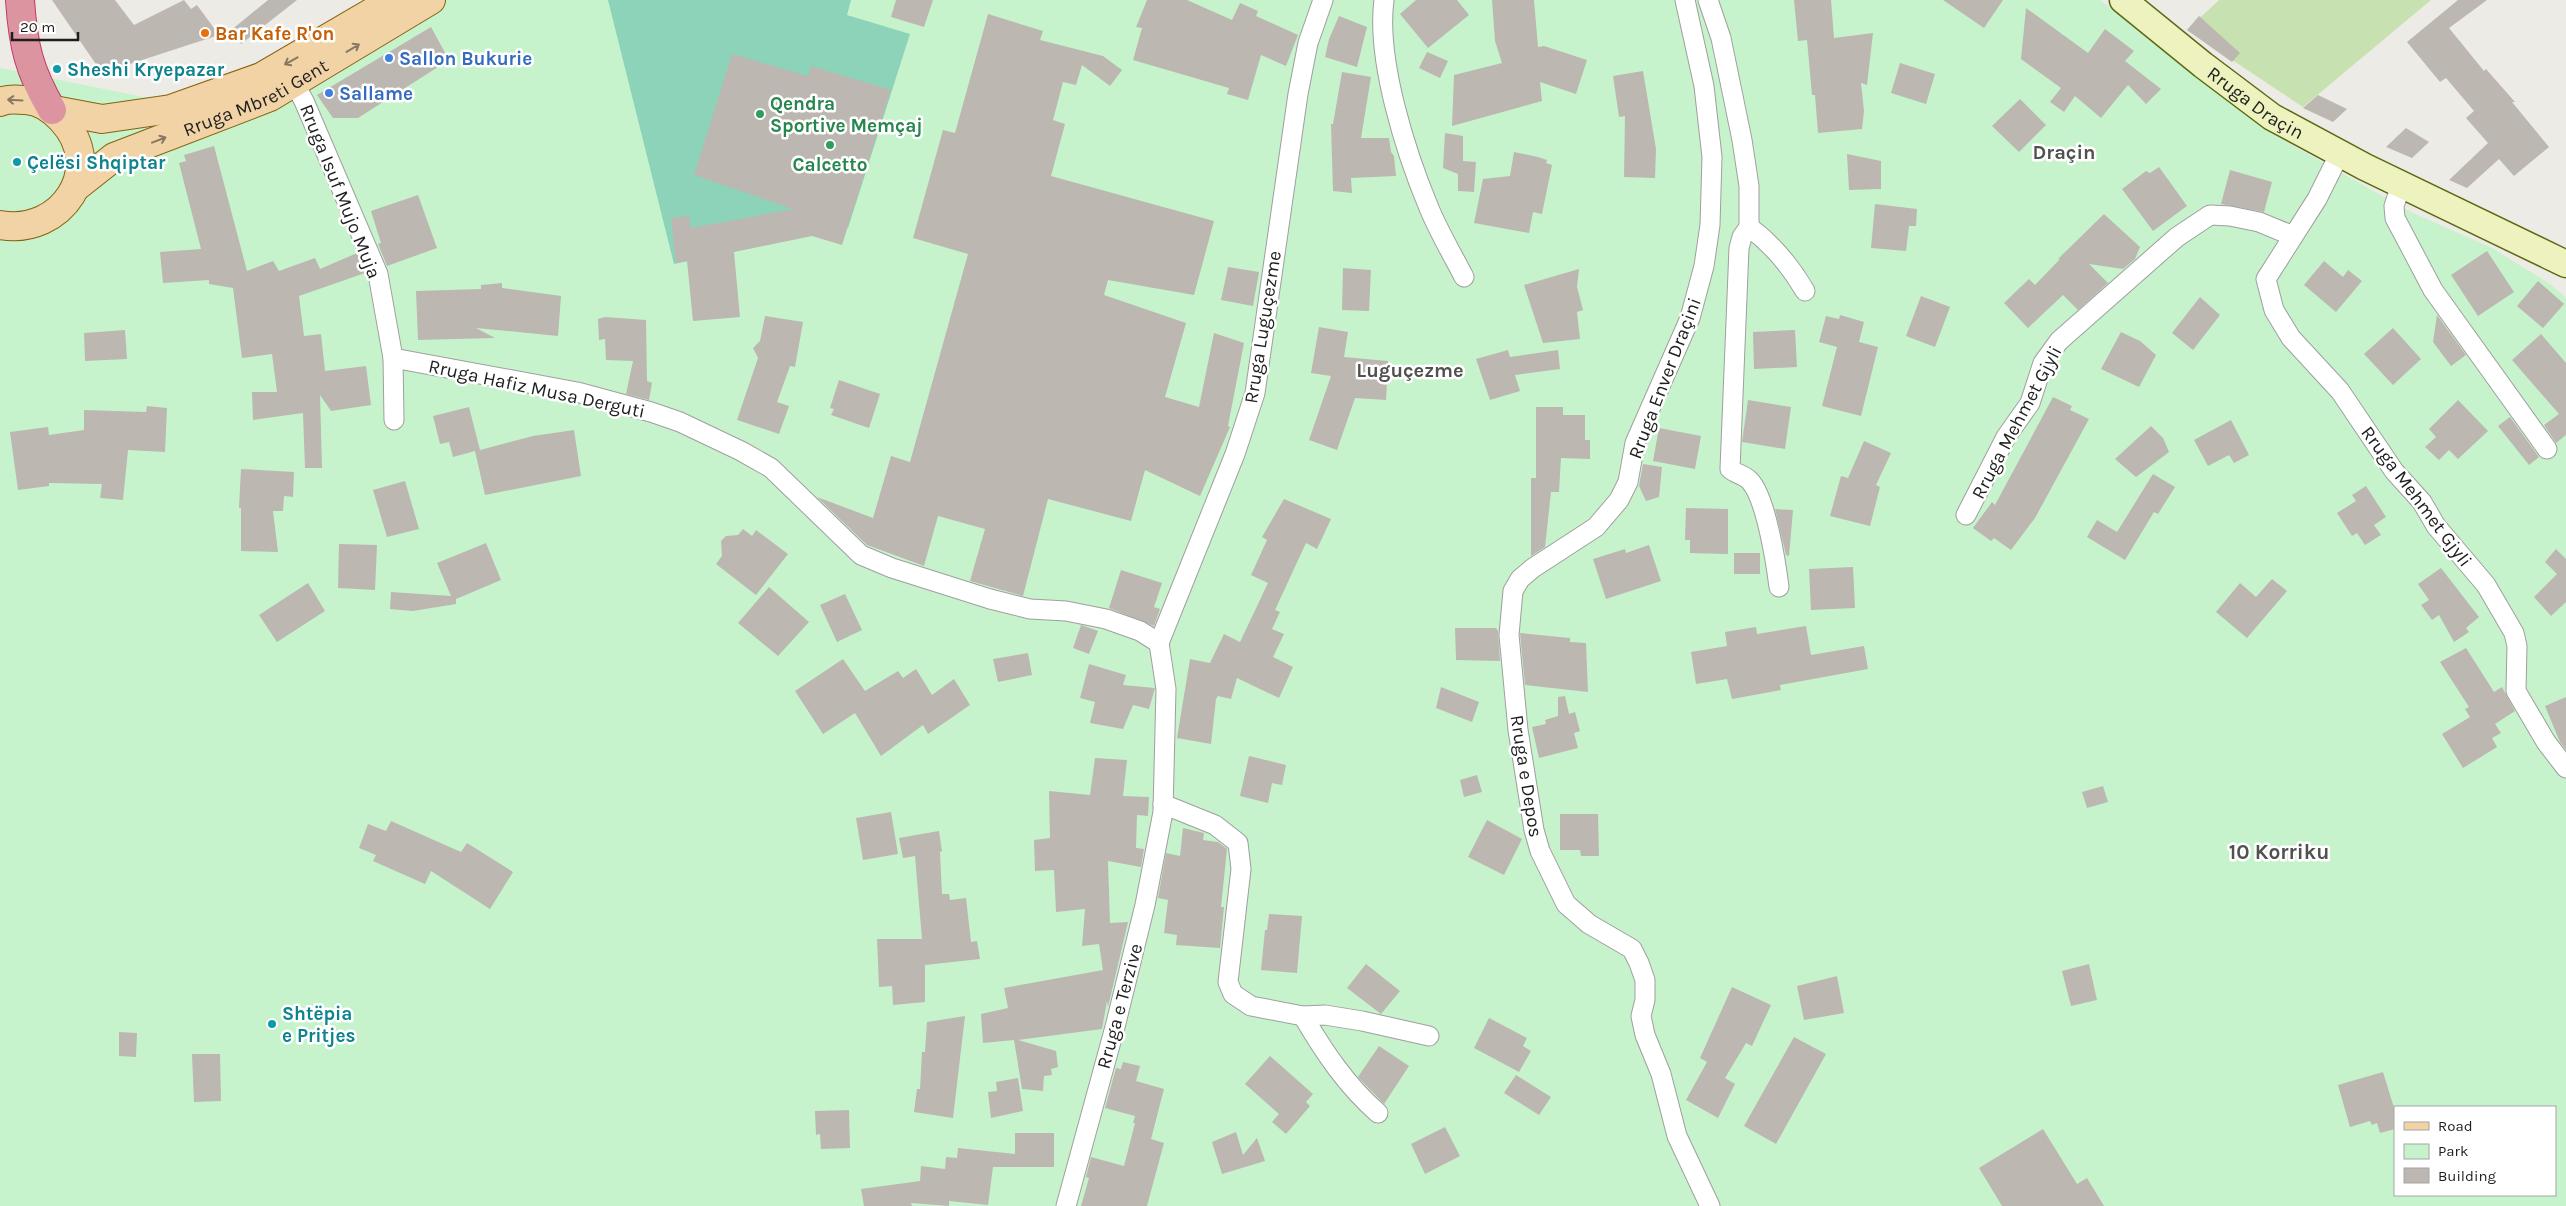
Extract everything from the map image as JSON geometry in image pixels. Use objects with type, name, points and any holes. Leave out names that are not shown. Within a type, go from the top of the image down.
[{"type":"highway","points":[[20,0],[27,56],[36,84],[53,110]]},
{"type":"main road","name":"Rruga Mbreti Gent","points":[[0,102],[7,99],[35,101],[53,110],[102,119],[171,109],[261,77],[393,0]]},
{"type":"main road","name":"Rruga Mbreti Gent","points":[[0,225],[25,227],[46,220],[64,206],[76,187],[114,157],[262,100],[294,83],[431,0]]},
{"type":"main road","name":"Rruga Draçin","points":[[2123,0],[2272,117],[2401,185],[2566,264]]},
{"type":"main road","name":"Rruga Mbreti Gent","points":[[53,110],[72,130],[81,158],[76,187]]},
{"type":"street","name":"Rruga Luguçezme","points":[[1159,643],[1235,454],[1255,393],[1298,94],[1308,43],[1323,0]]},
{"type":"street","points":[[1384,0],[1385,52],[1400,122],[1429,209],[1464,276]]},
{"type":"street","name":"Rruga Enver Draçini","points":[[1560,551],[1596,527],[1618,500],[1628,482],[1635,443],[1690,318],[1704,266],[1710,225],[1712,157],[1704,86],[1685,0]]},
{"type":"street","points":[[1708,0],[1721,38],[1742,140],[1749,186],[1749,227],[1742,237],[1739,248],[1730,469],[1750,481],[1764,511],[1776,563],[1779,587]]},
{"type":"street","name":"Rruga Isuf Mujo Muja","points":[[294,83],[304,101],[378,274],[394,358],[394,420]]},
{"type":"street","name":"Rruga Mehmet Gjyli","points":[[2340,153],[2317,199],[2266,279],[2277,316],[2304,353],[2340,391],[2394,471],[2422,502],[2436,526],[2486,585],[2514,632],[2517,646],[2516,691],[2546,742],[2566,768]]},
{"type":"street","points":[[2401,185],[2394,206],[2395,218],[2432,290],[2547,449]]},
{"type":"street","name":"Rruga Mehmet Gjyli","points":[[1966,515],[2006,437],[2030,403],[2043,364],[2059,341],[2124,286],[2177,237],[2210,215],[2230,216],[2260,222],[2278,228],[2293,236]]},
{"type":"street","points":[[1749,227],[1761,235],[1785,262],[1805,291]]},
{"type":"street","name":"Rruga Hafiz Musa Derguti","points":[[394,358],[576,392],[651,412],[680,422],[741,451],[771,468],[861,555],[892,568],[1022,607],[1066,611],[1106,620],[1140,631],[1159,643]]},
{"type":"street","name":"Rruga e Depos","points":[[1560,551],[1533,568],[1520,579],[1514,592],[1510,611],[1509,634],[1518,730],[1534,830],[1540,851],[1566,904],[1589,924],[1632,949],[1639,963],[1645,980],[1645,1000],[1641,1016],[1645,1036],[1661,1074],[1676,1136],[1710,1206]]},
{"type":"street","name":"Rruga e Terzive","points":[[1066,1206],[1115,1027],[1145,906],[1163,804],[1166,689],[1159,643]]},
{"type":"street","points":[[1163,804],[1215,825],[1238,844],[1241,869],[1228,982],[1233,994],[1251,1006],[1303,1016],[1325,1015],[1362,1020],[1428,1036]]},
{"type":"street","points":[[1303,1016],[1338,1070],[1357,1095],[1378,1113]]},
{"type":"green space","points":[[443,0],[2100,0],[2276,136],[2411,212],[2492,248],[2550,284],[2566,298],[2566,1206],[0,1206],[0,68],[238,116]]},
{"type":"green space","name":"Qendra Sportive Memçaj","points":[[608,0],[851,0],[847,15],[910,34],[848,228],[674,264]]},
{"type":"green space","points":[[2219,0],[2431,0],[2303,107],[2187,30]]},
{"type":"building","points":[[52,0],[115,0],[134,25],[184,0],[191,9],[197,5],[219,35],[102,73]]},
{"type":"building","points":[[268,0],[297,0],[241,44],[230,31]]},
{"type":"building","points":[[896,0],[933,0],[924,27],[891,17]]},
{"type":"building","points":[[1147,0],[1187,0],[1232,20],[1240,3],[1258,11],[1256,16],[1298,35],[1286,66],[1261,55],[1248,100],[1227,94],[1229,88],[1133,60],[1142,28],[1136,27]]},
{"type":"building","points":[[1416,0],[1457,0],[1469,15],[1428,48],[1400,14]]},
{"type":"building","points":[[1492,0],[1534,0],[1538,47],[1544,46],[1587,60],[1576,94],[1540,82],[1542,101],[1452,126],[1454,75],[1502,63],[1495,41]]},
{"type":"building","points":[[1794,0],[1831,0],[1834,38],[1873,33],[1867,85],[1861,83],[1864,111],[1862,129],[1818,133],[1807,40],[1798,41]]},
{"type":"building","points":[[1943,0],[2003,0],[1984,28]]},
{"type":"building","points":[[2458,0],[2487,0],[2449,28],[2484,71],[2486,69],[2515,102],[2512,102],[2549,147],[2514,176],[2499,159],[2467,188],[2449,180],[2488,143],[2466,118],[2474,111],[2446,78],[2440,82],[2407,42]]},
{"type":"building","points":[[2026,8],[2088,53],[2105,29],[2134,51],[2125,61],[2161,89],[2146,104],[2128,85],[2101,118],[2075,96],[2064,112],[2050,102],[2061,88],[2021,59]]},
{"type":"building","points":[[988,14],[1043,31],[1040,40],[1103,56],[1122,70],[1110,86],[1082,65],[1076,85],[1063,82],[1053,120],[1065,124],[1051,176],[1214,221],[1194,295],[1108,280],[1104,295],[1186,323],[1165,397],[1199,407],[1214,333],[1244,343],[1228,426],[1230,427],[1200,496],[1145,470],[1131,521],[1048,499],[1023,596],[970,581],[985,529],[938,516],[924,566],[867,545],[817,497],[873,518],[891,456],[910,462],[968,254],[913,238],[943,130],[955,133]]},
{"type":"building","points":[[1339,16],[1367,27],[1357,67],[1325,57],[1329,39]]},
{"type":"building","points":[[2199,16],[2240,53],[2232,62],[2187,30]]},
{"type":"building","points":[[431,27],[449,60],[358,118],[333,118],[317,95]]},
{"type":"building","points":[[1427,52],[1448,61],[1440,78],[1419,68]]},
{"type":"building","points":[[732,54],[808,76],[811,66],[891,90],[842,245],[812,236],[734,252],[740,317],[693,321],[687,261],[676,263],[671,218],[689,216],[691,228],[793,209],[694,175]]},
{"type":"building","points":[[1900,63],[1935,74],[1926,104],[1891,93]]},
{"type":"building","points":[[1643,71],[1656,149],[1655,178],[1624,177],[1625,116],[1619,117],[1613,76]]},
{"type":"building","points":[[1342,72],[1371,77],[1361,138],[1389,138],[1391,152],[1394,156],[1396,176],[1351,178],[1352,193],[1333,191],[1331,124],[1333,124]]},
{"type":"building","points":[[2318,95],[2347,109],[2333,122],[2303,108]]},
{"type":"building","points":[[2020,99],[2046,125],[2019,152],[1992,126]]},
{"type":"building","points":[[2406,128],[2429,142],[2412,158],[2386,147]]},
{"type":"building","points":[[1445,133],[1463,136],[1463,161],[1476,162],[1474,192],[1458,191],[1458,174],[1443,168]]},
{"type":"building","points":[[214,146],[247,271],[273,261],[279,271],[315,258],[320,269],[357,253],[365,273],[299,296],[304,336],[321,334],[325,371],[366,366],[371,405],[331,411],[320,395],[322,468],[305,468],[303,413],[253,420],[252,392],[277,392],[272,354],[242,358],[233,288],[209,284],[209,280],[163,283],[160,252],[201,249],[179,163],[186,161],[184,155]]},
{"type":"building","points":[[1514,152],[1547,160],[1546,163],[1552,165],[1542,214],[1533,212],[1529,233],[1474,223],[1483,179],[1510,176]]},
{"type":"building","points":[[1847,154],[1881,161],[1881,189],[1849,190]]},
{"type":"building","points":[[2159,167],[2187,206],[2153,231],[2122,189],[2146,171],[2150,173]]},
{"type":"building","points":[[2230,170],[2272,182],[2264,212],[2221,204]]},
{"type":"building","points":[[418,195],[437,248],[387,266],[378,244],[381,243],[371,211]]},
{"type":"building","points":[[1875,204],[1917,209],[1916,226],[1909,226],[1906,251],[1871,248]]},
{"type":"building","points":[[2104,214],[2140,247],[2135,259],[2123,269],[2089,264],[2108,283],[2078,310],[2063,295],[2028,328],[2004,303],[2029,279],[2035,285],[2060,259],[2058,259]]},
{"type":"building","points":[[2487,251],[2514,292],[2478,316],[2451,275]]},
{"type":"building","points":[[2324,261],[2343,277],[2348,270],[2362,281],[2336,312],[2304,285]]},
{"type":"building","points":[[1228,267],[1259,272],[1253,306],[1221,300]]},
{"type":"building","points":[[1343,268],[1371,270],[1369,311],[1342,310]]},
{"type":"building","points":[[1579,269],[1577,287],[1583,310],[1577,312],[1580,339],[1543,343],[1524,285]]},
{"type":"building","points":[[2538,281],[2564,304],[2543,328],[2517,306]]},
{"type":"building","points":[[502,283],[502,288],[561,296],[558,336],[476,328],[495,338],[418,340],[416,291],[481,289],[481,285]]},
{"type":"building","points":[[1921,296],[1950,307],[1935,347],[1906,336]]},
{"type":"building","points":[[2200,297],[2220,315],[2193,350],[2172,333]]},
{"type":"building","points":[[1840,315],[1864,322],[1859,342],[1878,347],[1861,416],[1822,406],[1837,347],[1819,342],[1826,316],[1839,319]]},
{"type":"building","points":[[2437,315],[2466,355],[2451,366],[2433,342]]},
{"type":"building","points":[[765,316],[803,322],[795,367],[790,366],[777,402],[789,406],[779,434],[737,420],[758,358],[753,348],[760,341]]},
{"type":"building","points":[[605,317],[646,320],[647,381],[652,383],[649,400],[626,394],[633,361],[606,360],[605,339],[599,340],[598,319]]},
{"type":"building","points":[[1319,327],[1348,332],[1344,357],[1388,361],[1386,400],[1355,398],[1337,450],[1309,440],[1331,376],[1311,373]]},
{"type":"building","points":[[2393,328],[2421,359],[2393,385],[2364,354]]},
{"type":"building","points":[[125,330],[127,359],[85,361],[84,333]]},
{"type":"building","points":[[1795,330],[1797,367],[1754,369],[1753,332]]},
{"type":"building","points":[[2121,332],[2140,341],[2156,355],[2139,387],[2101,369]]},
{"type":"building","points":[[2541,334],[2566,363],[2566,435],[2556,443],[2544,425],[2559,414],[2512,360]]},
{"type":"building","points":[[1508,350],[1510,357],[1558,350],[1560,369],[1515,375],[1520,391],[1490,400],[1476,359]]},
{"type":"building","points":[[839,380],[880,394],[869,428],[831,415],[834,409],[830,408]]},
{"type":"building","points":[[2053,397],[2072,406],[2070,410],[2089,419],[2035,518],[2011,550],[1994,538],[1991,541],[1973,528],[1992,502],[1995,505]]},
{"type":"building","points":[[1748,400],[1791,407],[1785,449],[1742,442]]},
{"type":"building","points":[[2458,400],[2488,431],[2458,459],[2449,450],[2439,460],[2425,447],[2436,437],[2429,429]]},
{"type":"building","points":[[147,406],[167,408],[165,452],[128,450],[123,500],[100,498],[102,484],[49,483],[49,486],[18,490],[10,432],[48,427],[49,435],[84,430],[84,410],[146,412]]},
{"type":"building","points":[[469,407],[480,450],[533,436],[574,430],[581,476],[485,495],[475,451],[453,457],[449,442],[440,444],[433,416]]},
{"type":"building","points":[[1536,407],[1563,407],[1563,415],[1585,415],[1585,440],[1590,440],[1590,459],[1561,458],[1559,492],[1551,492],[1545,547],[1531,556],[1531,478],[1536,478]]},
{"type":"building","points":[[2510,417],[2539,457],[2529,465],[2498,426]]},
{"type":"building","points":[[2231,420],[2249,455],[2234,463],[2229,455],[2208,466],[2194,440]]},
{"type":"building","points":[[2151,426],[2163,438],[2169,452],[2136,477],[2115,459]]},
{"type":"building","points":[[1659,428],[1701,436],[1695,469],[1653,461]]},
{"type":"building","points":[[1864,441],[1891,453],[1876,485],[1880,487],[1870,526],[1830,516],[1841,476],[1848,478]]},
{"type":"building","points":[[1643,464],[1662,467],[1659,497],[1646,501],[1639,486]]},
{"type":"building","points":[[241,469],[294,472],[293,497],[284,496],[283,511],[273,511],[278,552],[241,551],[241,508],[239,508]]},
{"type":"building","points":[[2153,474],[2175,487],[2158,514],[2154,512],[2125,560],[2087,537],[2097,520],[2117,532]]},
{"type":"building","points":[[405,481],[419,529],[387,537],[373,490]]},
{"type":"building","points":[[2366,486],[2386,517],[2374,525],[2381,535],[2365,545],[2357,533],[2352,536],[2337,513],[2356,501],[2352,495]]},
{"type":"building","points":[[1284,499],[1331,519],[1317,549],[1306,543],[1275,610],[1280,612],[1272,629],[1284,634],[1273,657],[1293,667],[1279,698],[1237,678],[1231,699],[1218,696],[1216,699],[1211,744],[1177,738],[1190,659],[1210,663],[1224,634],[1240,642],[1268,583],[1251,575],[1267,540],[1262,537]]},
{"type":"building","points":[[1686,508],[1728,509],[1728,554],[1690,553],[1690,540],[1685,540]]},
{"type":"building","points":[[1775,509],[1793,510],[1789,556],[1786,555]]},
{"type":"building","points":[[743,529],[752,536],[756,530],[788,554],[756,595],[716,564],[722,556],[721,541],[726,536],[738,535]]},
{"type":"building","points":[[486,543],[501,580],[456,599],[456,604],[413,611],[390,609],[391,592],[451,596],[437,563]]},
{"type":"building","points":[[339,544],[377,545],[375,590],[338,588]]},
{"type":"building","points":[[1649,545],[1661,581],[1606,599],[1593,559],[1625,549],[1626,553]]},
{"type":"building","points":[[2556,549],[2566,559],[2566,602],[2551,616],[2534,597],[2557,574],[2545,562]]},
{"type":"building","points":[[1734,553],[1760,553],[1760,574],[1734,574]]},
{"type":"building","points":[[1853,567],[1855,608],[1811,610],[1809,569]]},
{"type":"building","points":[[2441,568],[2479,617],[2466,628],[2469,632],[2454,642],[2439,615],[2432,620],[2421,605],[2429,600],[2418,584]]},
{"type":"building","points":[[1121,570],[1162,583],[1154,607],[1160,609],[1154,626],[1109,608]]},
{"type":"building","points":[[2272,579],[2287,591],[2247,638],[2216,612],[2240,583],[2256,597]]},
{"type":"building","points":[[308,583],[325,611],[277,642],[259,615]]},
{"type":"building","points":[[769,587],[809,622],[778,656],[738,623]]},
{"type":"building","points":[[845,594],[862,630],[837,642],[820,605]]},
{"type":"building","points":[[1081,625],[1098,631],[1089,654],[1073,648]]},
{"type":"building","points":[[1806,626],[1811,655],[1864,646],[1868,669],[1780,685],[1781,690],[1732,699],[1727,679],[1696,684],[1691,652],[1727,646],[1725,632],[1756,627],[1757,634]]},
{"type":"building","points":[[1455,628],[1496,628],[1498,631],[1500,661],[1456,660]]},
{"type":"building","points":[[1520,633],[1570,638],[1570,642],[1586,643],[1588,692],[1525,685]]},
{"type":"building","points":[[2466,648],[2494,692],[2502,687],[2515,711],[2495,724],[2501,733],[2492,738],[2497,747],[2463,768],[2442,734],[2470,717],[2465,709],[2469,707],[2440,662]]},
{"type":"building","points":[[1028,653],[1032,675],[998,682],[993,659]]},
{"type":"building","points":[[843,659],[865,691],[898,671],[903,678],[916,669],[932,695],[954,679],[970,705],[928,734],[923,725],[881,756],[855,713],[823,734],[795,691]]},
{"type":"building","points":[[1089,664],[1126,675],[1123,685],[1155,688],[1149,709],[1133,705],[1123,729],[1090,723],[1095,702],[1080,698]]},
{"type":"building","points":[[1441,687],[1479,702],[1472,722],[1436,708]]},
{"type":"building","points":[[1565,696],[1569,714],[1575,712],[1580,731],[1574,733],[1578,748],[1539,758],[1532,727],[1546,724],[1545,720],[1558,716],[1558,697]]},
{"type":"building","points":[[2566,697],[2566,750],[2560,742],[2545,706]]},
{"type":"building","points":[[1249,756],[1286,765],[1282,785],[1272,783],[1268,803],[1240,796]]},
{"type":"building","points":[[1095,758],[1127,760],[1123,796],[1149,797],[1148,816],[1137,815],[1136,848],[1144,849],[1141,867],[1108,861],[1110,923],[1128,922],[1108,1007],[1107,1001],[1102,1029],[1018,1040],[1056,1051],[1058,1067],[1051,1069],[1052,1075],[1044,1076],[1043,1091],[1022,1089],[1014,1040],[983,1043],[981,1014],[1008,1008],[1004,988],[1103,970],[1099,944],[1082,946],[1085,909],[1056,912],[1054,870],[1035,871],[1034,840],[1050,838],[1049,791],[1090,795]]},
{"type":"building","points":[[1477,775],[1482,792],[1464,797],[1460,780]]},
{"type":"building","points":[[2103,786],[2108,802],[2087,808],[2082,792]]},
{"type":"building","points":[[891,812],[898,854],[863,860],[856,818]]},
{"type":"building","points":[[1560,814],[1598,814],[1599,856],[1581,856],[1580,850],[1560,850]]},
{"type":"building","points":[[1487,820],[1522,839],[1504,875],[1468,857]]},
{"type":"building","points":[[391,821],[461,852],[467,843],[513,872],[490,909],[431,871],[425,884],[373,861],[376,855],[359,848],[368,824],[386,831]]},
{"type":"building","points":[[1183,828],[1204,833],[1203,840],[1218,842],[1227,849],[1221,907],[1224,907],[1220,948],[1176,945],[1177,935],[1164,933],[1168,900],[1158,898],[1166,853],[1180,856]]},
{"type":"building","points":[[939,831],[942,851],[940,852],[942,894],[949,894],[950,900],[966,898],[971,942],[977,941],[980,959],[925,965],[925,1002],[893,1005],[892,986],[879,987],[877,939],[922,939],[915,856],[903,858],[899,838]]},
{"type":"building","points":[[1269,914],[1302,916],[1297,973],[1261,970],[1265,930],[1267,930]]},
{"type":"building","points":[[1366,964],[1400,991],[1381,1014],[1347,988]]},
{"type":"building","points":[[2089,964],[2097,1000],[2071,1006],[2062,971]]},
{"type":"building","points":[[1837,976],[1844,1013],[1804,1020],[1797,986]]},
{"type":"building","points":[[1732,987],[1771,1005],[1752,1046],[1746,1043],[1725,1078],[1735,1084],[1718,1118],[1686,1100],[1707,1062],[1700,1058]]},
{"type":"building","points":[[965,1016],[953,1118],[914,1112],[917,1089],[920,1089],[922,1052],[925,1052],[927,1022]]},
{"type":"building","points":[[1489,1018],[1527,1038],[1523,1046],[1531,1051],[1519,1072],[1474,1048]]},
{"type":"building","points":[[119,1032],[137,1033],[136,1057],[119,1056]]},
{"type":"building","points":[[1794,1037],[1826,1054],[1776,1144],[1744,1126]]},
{"type":"building","points":[[1379,1046],[1409,1066],[1384,1104],[1358,1077]]},
{"type":"building","points":[[192,1054],[220,1054],[221,1101],[194,1102]]},
{"type":"building","points":[[1270,1056],[1313,1094],[1306,1102],[1310,1106],[1286,1134],[1272,1122],[1279,1114],[1245,1084]]},
{"type":"building","points":[[1123,1062],[1140,1066],[1136,1081],[1164,1089],[1151,1139],[1164,1143],[1147,1206],[1081,1206],[1089,1178],[1086,1177],[1091,1157],[1124,1166],[1135,1123],[1133,1123],[1135,1116],[1105,1108],[1116,1068],[1121,1069]]},
{"type":"building","points":[[2383,1072],[2394,1108],[2394,1129],[2380,1133],[2377,1123],[2372,1125],[2370,1121],[2350,1127],[2338,1085]]},
{"type":"building","points":[[1516,1075],[1551,1097],[1539,1115],[1504,1093]]},
{"type":"building","points":[[1018,1078],[1023,1111],[991,1118],[988,1092],[997,1091],[996,1082]]},
{"type":"building","points":[[849,1110],[850,1148],[821,1149],[820,1134],[816,1135],[815,1111]]},
{"type":"building","points":[[1445,1127],[1460,1156],[1425,1174],[1411,1144]]},
{"type":"building","points":[[2043,1129],[2077,1184],[2087,1178],[2104,1206],[2002,1206],[1979,1168]]},
{"type":"building","points":[[1236,1132],[1243,1155],[1257,1138],[1265,1161],[1222,1174],[1212,1142]]},
{"type":"building","points":[[1015,1133],[1054,1133],[1054,1167],[993,1167],[988,1205],[949,1201],[949,1206],[911,1203],[912,1206],[864,1206],[861,1189],[920,1181],[921,1166],[945,1169],[946,1157],[957,1158],[958,1148],[1015,1154]]},
{"type":"place","name":"Bar Kafe R'on","points":[[205,33]]},
{"type":"place","name":"Sallon Bukurie","points":[[389,58]]},
{"type":"place","name":"Sheshi Kryepazar","points":[[57,69]]},
{"type":"place","name":"Sallame","points":[[329,93]]},
{"type":"place","name":"Qendra Sportive Memçaj","points":[[760,114]]},
{"type":"place","name":"Calcetto","points":[[830,145]]},
{"type":"place","name":"Çelësi Shqiptar","points":[[17,162]]},
{"type":"place","name":"Shtëpia e Pritjes","points":[[272,1024]]},
{"type":"district","name":"Draçin","points":[[2064,152]]},
{"type":"district","name":"Luguçezme","points":[[1410,370]]},
{"type":"district","name":"10 Korriku","points":[[2279,852]]}]
